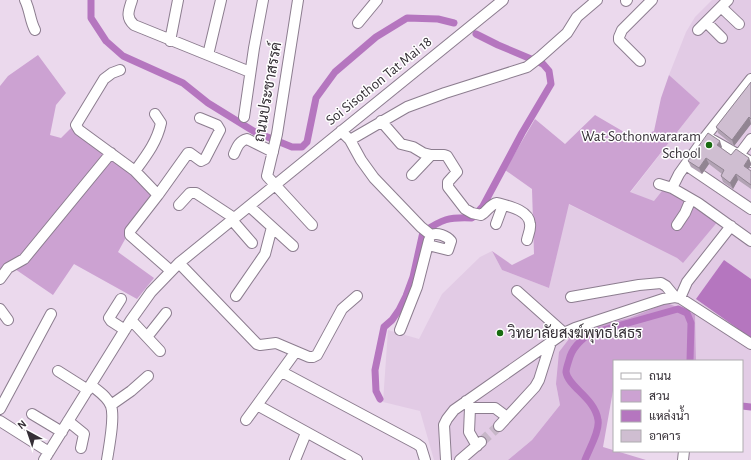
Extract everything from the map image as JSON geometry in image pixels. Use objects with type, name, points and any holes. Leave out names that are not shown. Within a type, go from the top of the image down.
[{"type":"street","points":[[26,0],[32,25],[35,30]]},
{"type":"street","points":[[132,0],[128,16],[134,26],[250,72]]},
{"type":"street","points":[[170,41],[178,0]]},
{"type":"street","points":[[208,55],[221,0]]},
{"type":"street","points":[[244,117],[250,72],[263,0]]},
{"type":"street","name":"ถนนประชาสรรค์","points":[[275,185],[267,176],[277,134],[298,0]]},
{"type":"street","points":[[358,23],[377,0]]},
{"type":"street","name":"Soi Sisothon Tat Mai 18","points":[[47,456],[143,302],[179,263],[503,0]]},
{"type":"street","points":[[350,140],[401,110],[425,100],[519,70],[537,60],[567,33],[577,17],[597,0]]},
{"type":"street","points":[[640,61],[619,40],[618,37],[622,30],[652,0]]},
{"type":"street","points":[[698,30],[725,3],[739,24]]},
{"type":"street","points":[[557,41],[568,38],[581,20],[592,11]]},
{"type":"street","points":[[706,22],[722,38]]},
{"type":"street","points":[[120,70],[112,73],[104,79],[76,125],[79,130],[135,171],[158,194]]},
{"type":"street","points":[[672,188],[679,174],[706,136],[751,79]]},
{"type":"street","points":[[135,171],[155,142],[159,133],[161,123],[155,114]]},
{"type":"street","points":[[171,271],[130,235],[130,231],[188,153],[201,161],[205,160],[220,130],[217,125],[200,118]]},
{"type":"street","points":[[381,121],[401,144],[413,147],[423,153],[431,155],[442,154],[447,156],[456,169],[456,174],[448,182],[448,187],[465,209],[475,214],[482,214],[494,203],[497,203],[518,210],[529,219],[531,226],[527,240]]},
{"type":"street","points":[[341,131],[350,140],[364,165],[374,178],[426,231],[446,237],[451,241],[448,250],[428,245]]},
{"type":"street","points":[[706,136],[751,162]]},
{"type":"street","points":[[234,154],[239,144],[243,140],[247,139],[273,150]]},
{"type":"street","points":[[739,155],[751,139]]},
{"type":"street","points":[[0,279],[8,268],[24,259],[111,153]]},
{"type":"street","points":[[412,175],[431,155]]},
{"type":"street","points":[[686,165],[751,209]]},
{"type":"street","points":[[660,184],[672,188],[691,199],[751,241]]},
{"type":"street","points":[[275,185],[312,225]]},
{"type":"street","points":[[179,205],[190,193],[196,193],[233,219],[252,243]]},
{"type":"street","points":[[677,225],[685,213],[691,199]]},
{"type":"street","points":[[496,224],[503,205]]},
{"type":"street","points":[[248,206],[294,246]]},
{"type":"street","points":[[446,460],[444,425],[454,410],[468,405],[564,333],[664,299],[677,297],[731,226]]},
{"type":"street","points":[[236,296],[265,254],[272,227]]},
{"type":"street","points":[[400,330],[417,287],[428,245],[426,231]]},
{"type":"street","points":[[179,263],[257,344],[276,343],[309,357],[317,355],[342,310],[357,296]]},
{"type":"street","points":[[571,297],[639,285],[661,283],[677,297],[751,344]]},
{"type":"street","points":[[517,291],[564,333]]},
{"type":"street","points":[[121,300],[110,318],[111,321],[125,330]]},
{"type":"street","points":[[0,309],[8,320]]},
{"type":"street","points":[[147,337],[166,313]]},
{"type":"street","points":[[0,410],[51,314]]},
{"type":"street","points":[[131,320],[160,351]]},
{"type":"street","points":[[498,426],[535,387],[539,380],[551,342]]},
{"type":"street","points":[[246,420],[294,354]]},
{"type":"street","points":[[58,371],[90,387],[106,398],[111,405],[113,414],[107,460]]},
{"type":"street","points":[[282,372],[417,444],[420,447],[425,460]]},
{"type":"street","points":[[111,405],[148,376]]},
{"type":"street","points":[[257,405],[357,460]]},
{"type":"street","points":[[468,405],[495,408],[507,417]]},
{"type":"street","points":[[460,460],[479,444],[470,432],[468,405]]},
{"type":"street","points":[[32,414],[62,432]]},
{"type":"street","points":[[0,421],[47,456]]},
{"type":"street","points":[[68,422],[84,434],[81,448]]},
{"type":"street","points":[[295,460],[306,432]]},
{"type":"shaded area","name":"วิทยาลัยสงฆ์พุทธโสธร","points":[[712,0],[751,0],[751,404],[743,402],[743,360],[696,360],[695,314],[667,303],[629,318],[599,325],[556,384],[560,405],[532,440],[508,460],[434,460],[420,411],[383,402],[388,330],[419,339],[442,294],[480,257],[492,251],[502,270],[549,288],[568,204],[677,258],[683,263],[654,201],[630,193],[699,104],[669,75],[686,32],[695,17]]},
{"type":"green space","points":[[38,55],[66,93],[56,105],[50,135],[61,138],[73,126],[107,154],[22,258],[0,274],[0,86],[8,76]]},
{"type":"green space","points":[[669,75],[700,103],[630,192],[654,201],[666,186],[719,220],[683,263],[677,258],[569,204],[549,288],[502,270],[492,251],[512,265],[534,254],[532,189],[505,170],[535,119],[565,144],[595,115],[636,139],[654,131],[661,98]]},
{"type":"green space","points":[[113,157],[131,170],[154,196],[134,223],[118,252],[154,278],[137,299],[74,264],[53,295],[15,269]]},
{"type":"green space","points":[[667,303],[695,314],[696,360],[613,360],[613,391],[603,447],[613,450],[613,452],[620,452],[646,460],[508,460],[532,440],[560,405],[556,384],[559,352],[572,335],[599,325],[629,318]]},
{"type":"water","points":[[724,260],[751,279],[751,338],[696,299]]},
{"type":"building","points":[[751,82],[751,119],[749,117],[732,140],[716,127]]},
{"type":"building","points":[[708,133],[720,141],[717,145],[731,155],[736,149],[749,158],[744,166],[751,171],[751,185],[736,174],[730,183],[721,176],[724,170],[706,158],[699,168],[688,161]]},
{"type":"waterway","points":[[91,0],[91,18],[106,41],[123,56],[183,83],[208,103],[255,132],[292,147],[302,147],[307,142],[316,98],[335,72],[376,37],[407,18],[438,19],[454,23]]},
{"type":"waterway","points":[[380,399],[376,391],[375,370],[384,327],[392,320],[406,296],[413,277],[423,232],[446,220],[472,218],[483,206],[522,133],[551,84],[549,71],[543,64],[476,34]]},
{"type":"waterway","points":[[585,460],[596,435],[598,420],[592,405],[571,383],[566,372],[570,356],[574,348],[580,342],[589,334],[678,309],[687,313],[691,323],[690,360]]},
{"type":"waterway","points":[[743,406],[751,407]]},
{"type":"tunnel","points":[[481,442],[499,426]]},
{"type":"place","name":"Wat Sothonwararam School","points":[[709,145]]},
{"type":"place","name":"วิทยาลัยสงฆ์พุทธโสธร","points":[[500,333]]}]
